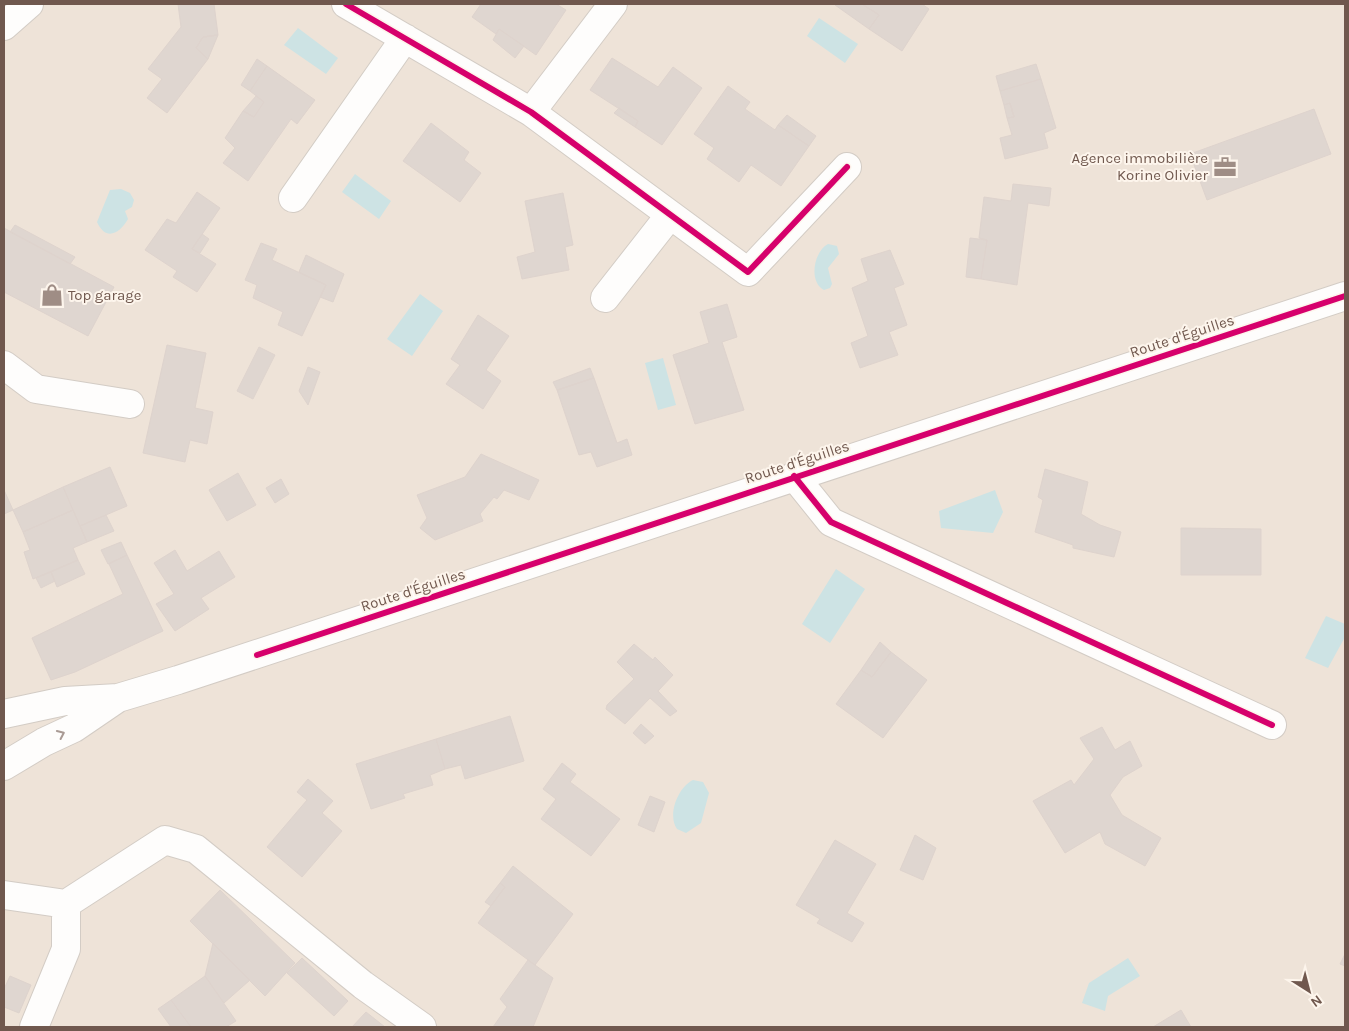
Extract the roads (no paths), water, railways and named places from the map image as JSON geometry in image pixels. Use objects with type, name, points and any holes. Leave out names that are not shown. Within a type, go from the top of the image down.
[{"type":"street","points":[[4,16],[6,4]]},
{"type":"street","points":[[4,26],[29,4]]},
{"type":"street","points":[[346,4],[531,112],[748,272],[847,168]]},
{"type":"street","points":[[531,112],[613,4]]},
{"type":"street","points":[[293,198],[405,38]]},
{"type":"street","points":[[605,298],[670,215]]},
{"type":"street","name":"Route d'Éguilles","points":[[4,714],[65,701],[118,698],[257,655],[794,476],[1345,296]]},
{"type":"street","points":[[4,364],[36,389],[130,404]]},
{"type":"street","points":[[794,476],[830,522],[1272,725]]},
{"type":"street","name":"Route d'Éguilles","points":[[4,766],[44,742],[74,728],[118,698]]},
{"type":"street","points":[[4,895],[66,904],[165,840],[196,849],[363,985],[422,1027]]},
{"type":"street","points":[[34,1027],[66,949],[66,904]]},
{"type":"place","name":"Agence immobilière Korine Olivier","points":[[1225,167]]},
{"type":"place","name":"Top garage","points":[[52,295]]}]
